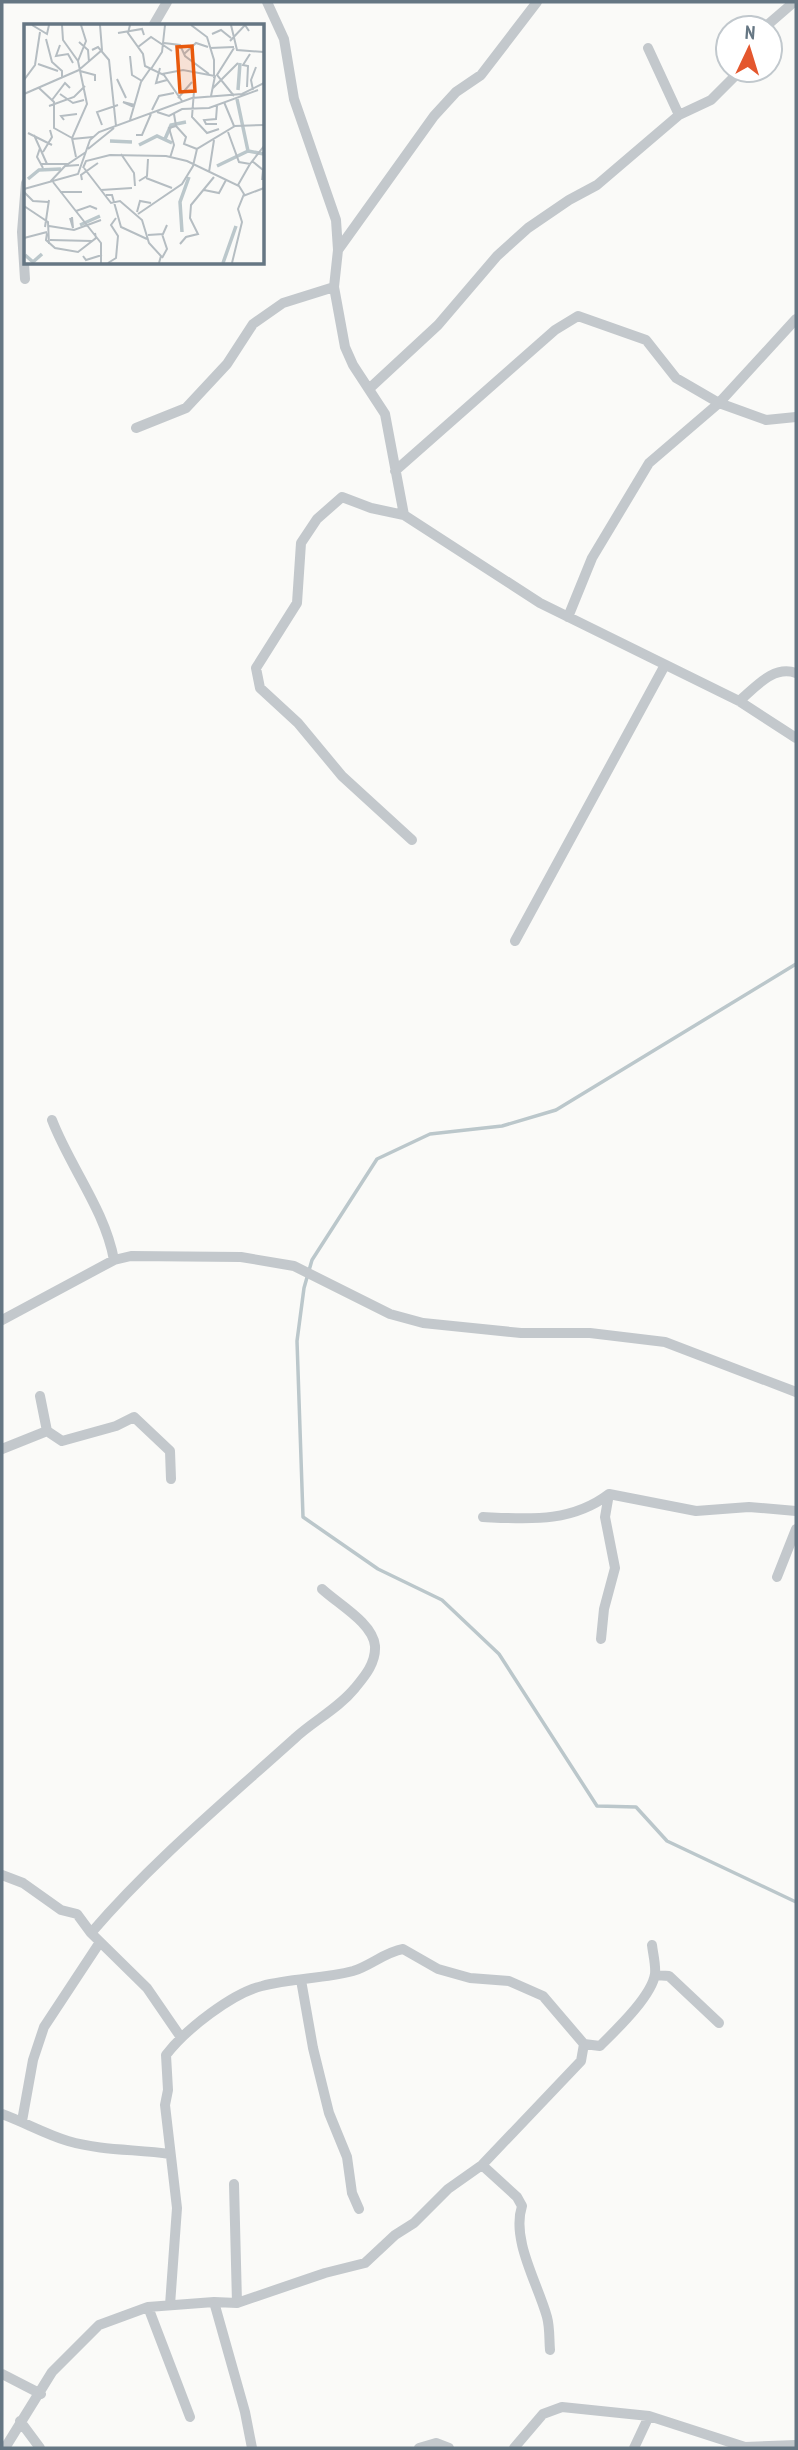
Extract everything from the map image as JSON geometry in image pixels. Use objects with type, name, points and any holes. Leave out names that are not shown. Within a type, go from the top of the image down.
[{"type":"street","points":[[154,24],[167,2]]},
{"type":"street","points":[[267,2],[284,39],[294,99],[336,220],[338,250],[334,287],[345,347],[353,365],[386,414],[404,515]]},
{"type":"street","points":[[338,250],[434,116],[456,92],[481,75],[537,2]]},
{"type":"street","points":[[780,14],[794,2]]},
{"type":"street","points":[[648,48],[679,115]]},
{"type":"street","points":[[370,388],[438,325],[496,256],[528,228],[597,185],[679,115],[711,100],[727,84]]},
{"type":"street","points":[[24,208],[24,279]]},
{"type":"street","points":[[136,428],[186,408],[226,364],[253,324],[284,303],[334,287]]},
{"type":"street","points":[[395,471],[555,330],[578,316],[646,340],[676,378],[719,403],[766,420],[796,417]]},
{"type":"street","points":[[568,617],[592,558],[649,463],[719,403],[796,319]]},
{"type":"street","points":[[412,839],[342,776],[298,723],[260,688],[256,668],[297,603],[301,543],[317,519],[342,497],[371,508],[404,515],[540,603],[739,701],[796,738]]},
{"type":"street","points":[[515,941],[665,665]]},
{"type":"street","points":[[739,701],[773,673],[785,669],[796,673]]},
{"type":"street","points":[[52,1120],[64,1152],[100,1215],[114,1260]]},
{"type":"street","points":[[2,1320],[114,1260],[131,1256],[241,1257],[315,1274],[379,1309],[423,1323],[521,1333],[590,1333],[665,1342],[796,1392]]},
{"type":"street","points":[[40,1396],[47,1431],[62,1441],[116,1426],[134,1417],[170,1451],[171,1479]]},
{"type":"street","points":[[2,1449],[47,1431]]},
{"type":"street","points":[[483,1517],[545,1518],[588,1510],[608,1494],[696,1511],[749,1507],[796,1511]]},
{"type":"street","points":[[601,1639],[604,1609],[615,1568],[605,1517],[608,1494]]},
{"type":"street","points":[[777,1577],[796,1529]]},
{"type":"street","points":[[22,2121],[33,2060],[44,2027],[95,1938],[130,1887],[300,1733],[354,1690],[371,1667],[375,1649],[368,1629],[322,1590]]},
{"type":"street","points":[[2,1875],[23,1883],[61,1910],[77,1914],[95,1938],[147,1988],[180,2036]]},
{"type":"street","points":[[170,2305],[177,2208],[165,2105],[168,2090],[166,2055],[180,2036],[243,1992],[358,1970],[397,1950],[408,1950],[438,1969],[471,1978],[509,1981],[543,1996],[584,2044],[600,2046],[620,2027],[655,1975],[652,1945]]},
{"type":"street","points":[[655,1975],[669,1976],[719,2023]]},
{"type":"street","points":[[300,1980],[309,2036],[330,2113],[347,2157],[352,2193],[359,2209]]},
{"type":"street","points":[[5,2448],[20,2421],[41,2394],[52,2372],[99,2325],[148,2307],[237,2303],[365,2263],[394,2235],[414,2223],[448,2189],[482,2165],[582,2061],[584,2044]]},
{"type":"street","points":[[2,2114],[70,2141],[122,2151],[139,2149],[170,2154]]},
{"type":"street","points":[[482,2165],[517,2197],[522,2206],[519,2217],[523,2242],[548,2320],[550,2350]]},
{"type":"street","points":[[234,2184],[237,2303]]},
{"type":"street","points":[[214,2302],[245,2412],[252,2448]]},
{"type":"street","points":[[148,2307],[190,2417]]},
{"type":"street","points":[[2,2374],[41,2394]]},
{"type":"street","points":[[514,2448],[543,2414],[562,2407],[649,2416],[744,2448],[796,2445]]},
{"type":"street","points":[[634,2448],[649,2416]]},
{"type":"street","points":[[20,2421],[40,2448]]},
{"type":"street","points":[[419,2448],[436,2442],[449,2448]]},
{"type":"waterway","points":[[796,964],[556,1110],[502,1126],[430,1134],[377,1159],[312,1260],[304,1288],[297,1341],[303,1517],[378,1569],[442,1600],[499,1654],[597,1806],[636,1807],[667,1841],[796,1902]]}]
